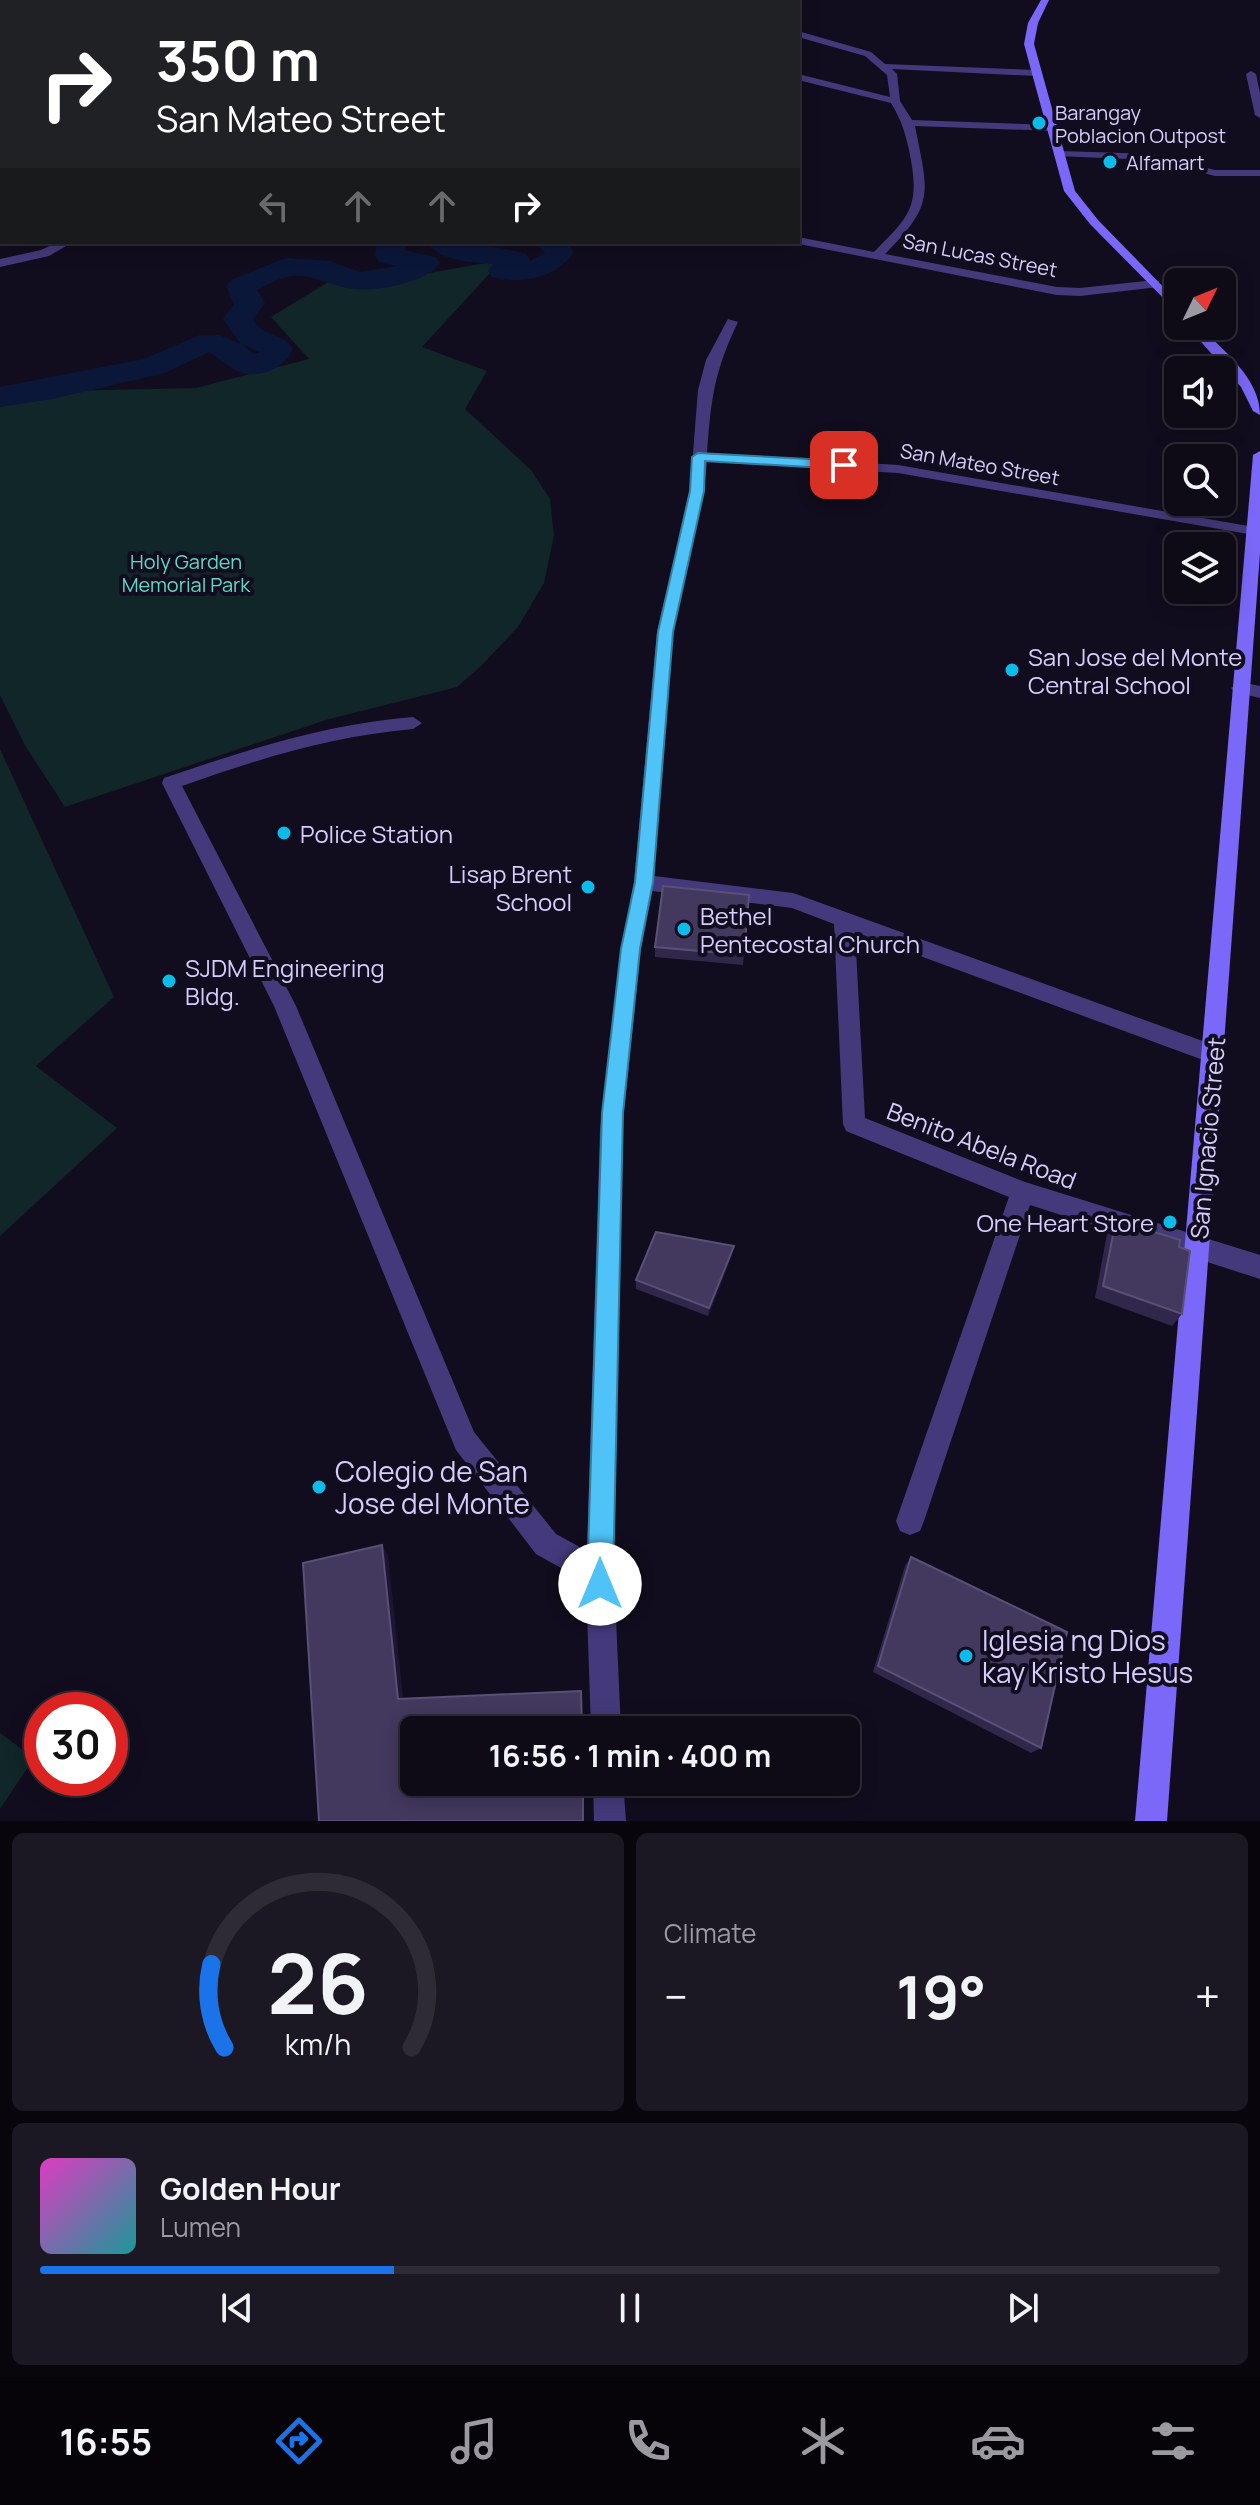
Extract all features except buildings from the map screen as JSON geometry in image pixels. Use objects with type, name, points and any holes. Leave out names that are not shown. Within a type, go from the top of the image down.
[{"type":"main road","points":[[1045,0],[1033,23],[1029,44],[1055,128],[1070,191],[1078,204],[1164,294]]},
{"type":"main road","points":[[1206,340],[1247,385],[1260,411]]},
{"type":"main road","name":"San Ignacio Street","points":[[1151,1821],[1214,1055],[1250,690],[1254,530],[1260,455]]},
{"type":"street","points":[[800,35],[853,48],[887,66],[1036,73]]},
{"type":"street","points":[[877,256],[908,225],[922,189],[909,123],[895,101],[892,74],[887,66]]},
{"type":"street","points":[[1251,74],[1260,115]]},
{"type":"street","points":[[800,77],[895,101]]},
{"type":"street","points":[[909,123],[1055,128]]},
{"type":"street","points":[[1061,154],[1152,157],[1215,173],[1260,173]]},
{"type":"street","name":"San Lucas Street","points":[[800,241],[1057,291],[1080,292],[1155,284]]},
{"type":"street","points":[[0,263],[45,253],[63,244]]},
{"type":"street","points":[[605,1716],[600,1574],[611,1130],[631,949],[644,882],[665,632],[697,491],[705,390],[713,360],[732,322]]},
{"type":"street","name":"San Mateo Street","points":[[698,457],[898,469],[1254,530]]},
{"type":"street","points":[[413,723],[325,732],[171,783],[285,1006],[465,1441],[546,1544],[600,1574]]},
{"type":"street","points":[[644,882],[793,901],[1214,1055]]},
{"type":"street","name":"Benito Abela Road","points":[[844,918],[854,1124],[1023,1192],[1260,1267]]},
{"type":"street","points":[[910,1521],[1023,1192]]},
{"type":"street","points":[[609,1796],[610,1821]]},
{"type":"green space","name":"Holy Garden Memorial Park","points":[[502,260],[422,347],[487,371],[465,409],[531,470],[550,499],[554,535],[544,583],[518,627],[457,687],[329,719],[65,807],[26,747],[0,695],[0,405],[65,391],[196,388],[309,359],[271,317],[330,281],[357,286]]},
{"type":"green space","points":[[0,749],[114,997],[36,1066],[117,1128],[0,1236]]},
{"type":"green space","points":[[0,1733],[24,1751],[24,1773],[0,1809]]},
{"type":"waterway","points":[[0,397],[52,389],[154,366],[209,342],[231,351],[247,364],[262,363],[274,357],[277,348],[253,338],[241,326],[238,319],[250,303],[244,297],[241,286],[286,267],[329,270],[349,280],[360,281],[418,270],[426,263],[389,256],[390,244]]},
{"type":"waterway","points":[[444,244],[458,251],[516,260],[502,271],[543,267],[560,252],[551,244]]},
{"type":"place","name":"Barangay Poblacion Outpost","points":[[1039,123]]},
{"type":"place","name":"Alfamart","points":[[1110,162]]},
{"type":"place","name":"San Jose del Monte Central School","points":[[1012,670]]},
{"type":"place","name":"Police Station","points":[[284,833]]},
{"type":"place","name":"Lisap Brent School","points":[[588,887]]},
{"type":"place","name":"Bethel Pentecostal Church","points":[[684,929]]},
{"type":"place","name":"SJDM Engineering Bldg.","points":[[169,981]]},
{"type":"place","name":"One Heart Store","points":[[1170,1222]]},
{"type":"place","name":"Colegio de San Jose del Monte","points":[[319,1487]]},
{"type":"place","name":"Iglesia ng Dios kay Kristo Hesus","points":[[966,1656]]},
{"type":"route","points":[[600,1584],[611,1130],[631,949],[644,882],[665,632],[697,491],[698,457],[844,465]]}]
